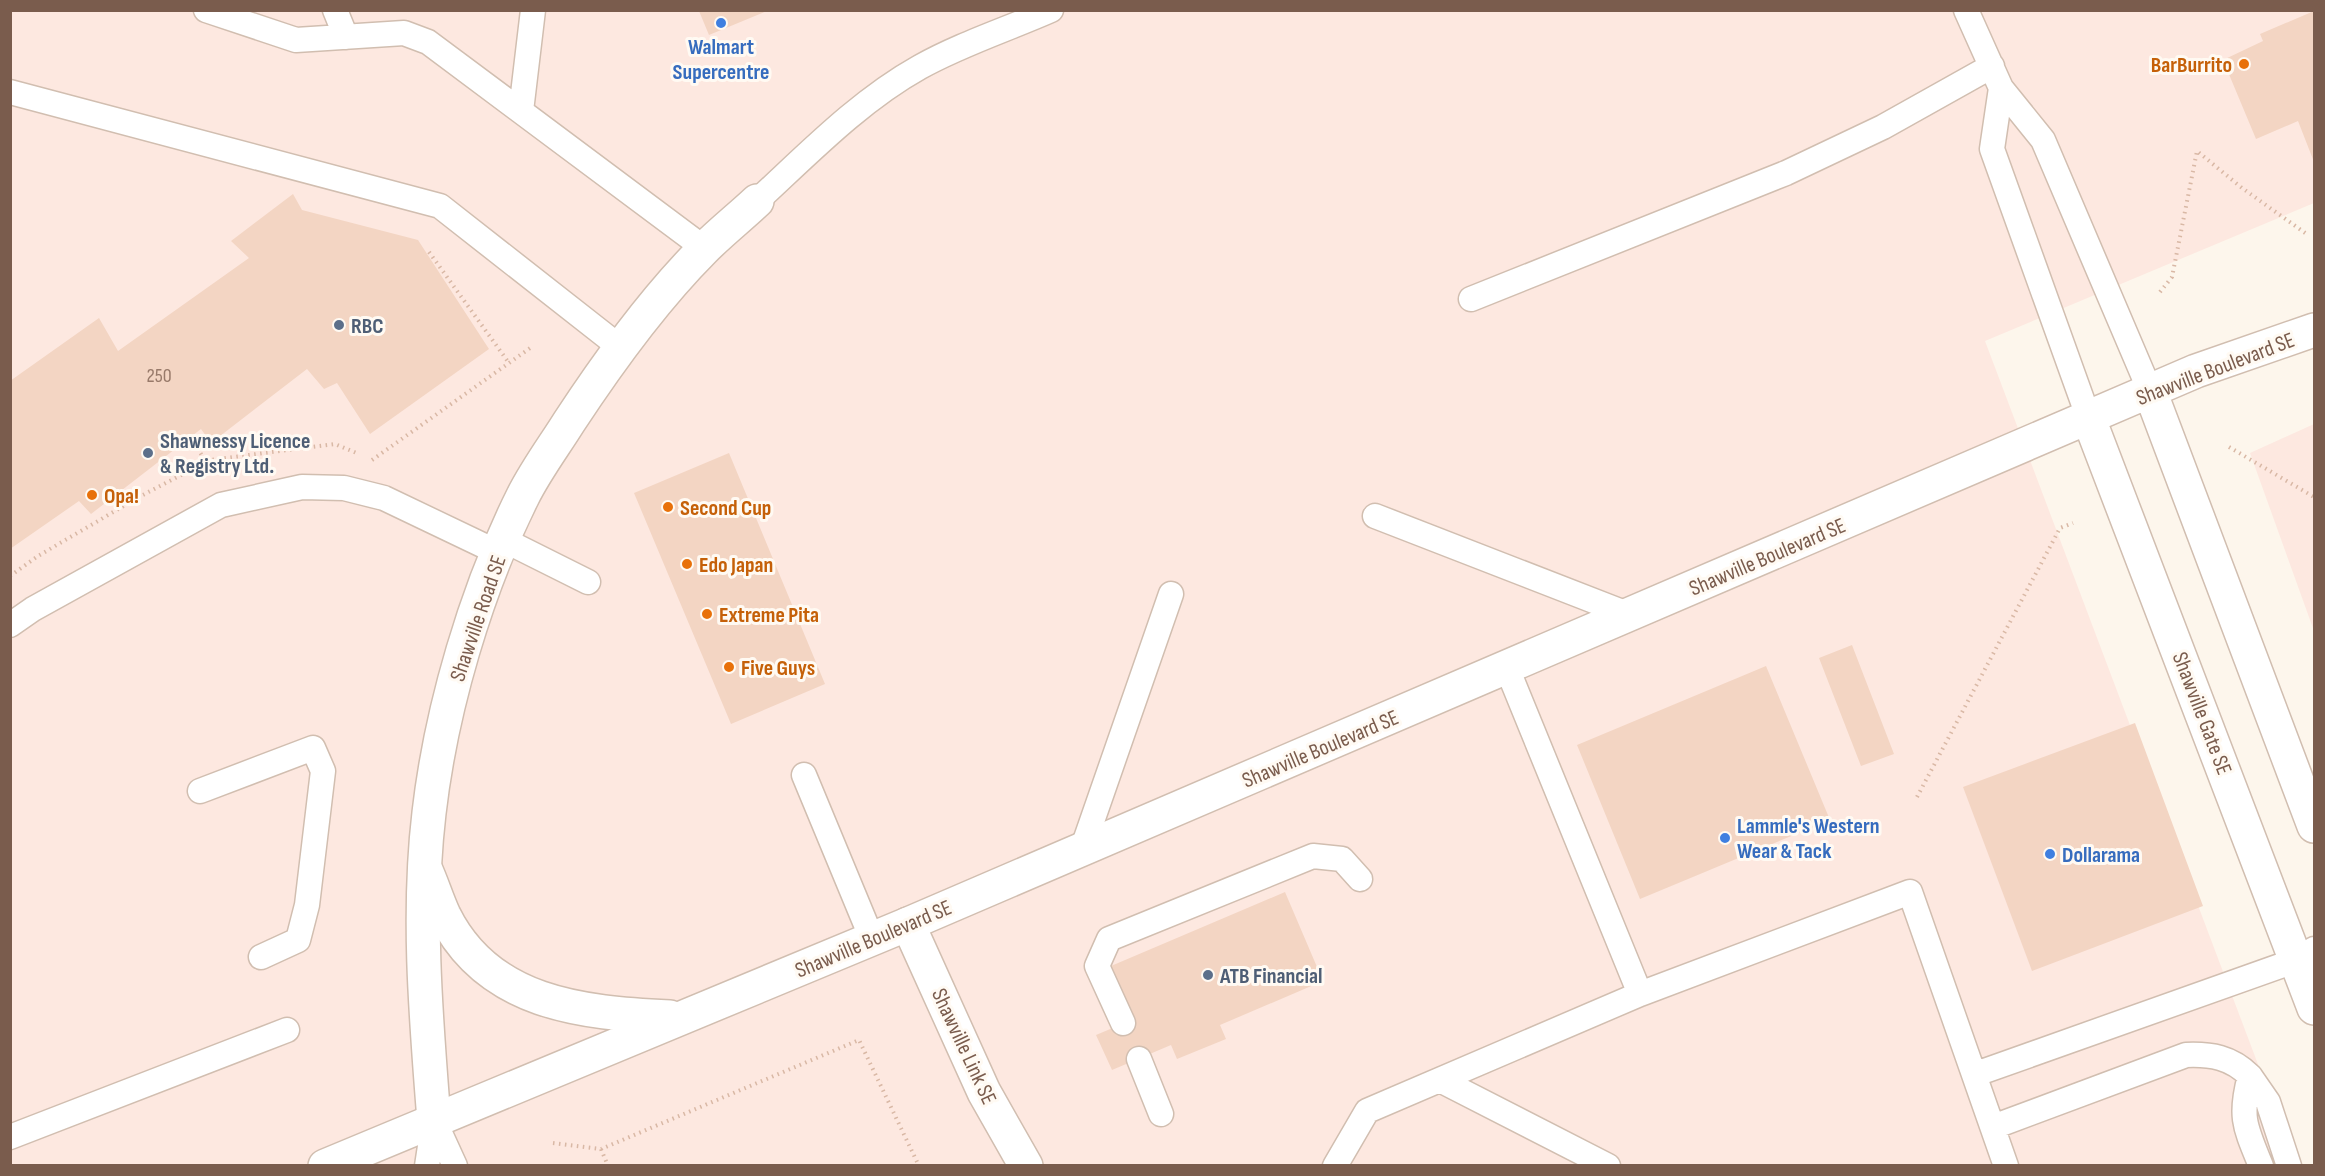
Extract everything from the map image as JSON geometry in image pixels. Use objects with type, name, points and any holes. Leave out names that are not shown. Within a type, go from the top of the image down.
[{"type":"street","name":"Shawville Road SE","points":[[434,1120],[427,1025],[425,868],[429,814],[440,740],[455,679],[501,546],[524,495],[586,395],[621,348],[658,299],[704,248],[758,201]]},
{"type":"street","name":"Shawville Boulevard SE","points":[[325,1166],[908,924],[2089,419],[2196,371],[2314,330]]},
{"type":"street","points":[[2150,391],[2314,826]]},
{"type":"street","name":"Shawville Gate SE","points":[[2089,419],[2306,955],[2314,1008]]},
{"type":"street","points":[[425,868],[445,916],[471,953],[497,976],[529,994],[557,1005],[616,1015],[681,1018]]},
{"type":"street","name":"Shawville Link SE","points":[[908,924],[984,1092],[1026,1166]]},
{"type":"lane","points":[[206,10],[296,40],[404,33],[428,42],[704,248]]},
{"type":"lane","points":[[335,10],[346,37]]},
{"type":"lane","points":[[521,111],[533,10]]},
{"type":"lane","points":[[758,201],[844,122],[878,95],[921,66],[1051,10]]},
{"type":"lane","points":[[1966,10],[2001,88],[2043,140],[2150,391]]},
{"type":"lane","points":[[1471,299],[1786,173],[1883,127],[1992,66]]},
{"type":"lane","points":[[2001,88],[1992,149],[2089,419]]},
{"type":"lane","points":[[10,92],[440,206],[621,348]]},
{"type":"lane","points":[[10,626],[33,609],[221,505],[302,487],[344,488],[384,498],[588,582]]},
{"type":"lane","points":[[1375,516],[1630,615]]},
{"type":"lane","points":[[1082,850],[1172,594]]},
{"type":"lane","points":[[1507,668],[1640,994]]},
{"type":"lane","points":[[200,791],[313,748],[323,771],[307,905],[298,940],[261,957]]},
{"type":"lane","points":[[804,775],[872,939]]},
{"type":"lane","points":[[1123,1023],[1097,966],[1109,939],[1313,856],[1342,859],[1360,879]]},
{"type":"lane","points":[[1335,1166],[1367,1111],[1640,994],[1910,892],[1976,1074],[2006,1166]]},
{"type":"lane","points":[[1976,1074],[2306,955]]},
{"type":"lane","points":[[10,1137],[287,1030]]},
{"type":"lane","points":[[1993,1127],[2186,1055],[2218,1056],[2241,1067],[2268,1102],[2289,1166]]},
{"type":"lane","points":[[1138,1059],[1161,1114]]},
{"type":"lane","points":[[2250,1076],[2243,1104],[2244,1124],[2260,1166]]},
{"type":"lane","points":[[1440,1080],[1608,1166]]},
{"type":"lane","points":[[427,1166],[434,1120]]},
{"type":"lane","points":[[434,1120],[455,1166]]},
{"type":"path","points":[[2160,292],[2172,277],[2197,151],[2242,188],[2308,235]]},
{"type":"path","points":[[429,252],[509,363]]},
{"type":"path","points":[[190,438],[206,462]]},
{"type":"path","points":[[2229,447],[2314,497]]},
{"type":"path","points":[[1917,797],[2060,528],[2073,523]]},
{"type":"path","points":[[552,1143],[601,1149],[859,1040],[919,1166]]},
{"type":"path","points":[[601,1149],[608,1166]]},
{"type":"shaded area","points":[[10,11],[2314,11],[2314,203],[1985,341],[2296,1165],[11,1165]]},
{"type":"shaded area","points":[[2314,424],[2314,631],[2250,453]]},
{"type":"building","name":"Walmart Supercentre","points":[[699,11],[767,11],[709,35]]},
{"type":"building","points":[[2314,11],[2314,162],[2298,121],[2256,139],[2223,60],[2263,41],[2260,34]]},
{"type":"building","points":[[293,194],[302,210],[418,240],[489,349],[370,434],[337,383],[324,389],[307,369],[211,443],[201,429],[91,514],[79,501],[10,549],[10,381],[99,318],[118,351],[249,258],[231,241]]},
{"type":"building","points":[[729,453],[825,684],[731,724],[634,493]]},
{"type":"building","points":[[1852,645],[1894,754],[1861,766],[1819,658]]},
{"type":"building","points":[[1766,666],[1830,820],[1640,899],[1577,745]]},
{"type":"building","points":[[2135,723],[2203,906],[2032,971],[1963,787]]},
{"type":"building","points":[[1285,892],[1323,981],[1220,1025],[1226,1039],[1177,1059],[1171,1045],[1112,1070],[1096,1035],[1134,1019],[1111,966]]},
{"type":"place","name":"Walmart Supercentre","points":[[721,23]]},
{"type":"place","name":"BarBurrito","points":[[2244,64]]},
{"type":"place","name":"RBC","points":[[339,325]]},
{"type":"place","name":"Shawnessy Licence & Registry Ltd.","points":[[148,453]]},
{"type":"place","name":"Opa!","points":[[92,495]]},
{"type":"place","name":"Second Cup","points":[[668,507]]},
{"type":"place","name":"Edo Japan","points":[[687,564]]},
{"type":"place","name":"Extreme Pita","points":[[707,614]]},
{"type":"place","name":"Five Guys","points":[[729,667]]},
{"type":"place","name":"Lammle's Western Wear & Tack","points":[[1725,838]]},
{"type":"place","name":"Dollarama","points":[[2050,854]]},
{"type":"place","name":"ATB Financial","points":[[1208,975]]}]
